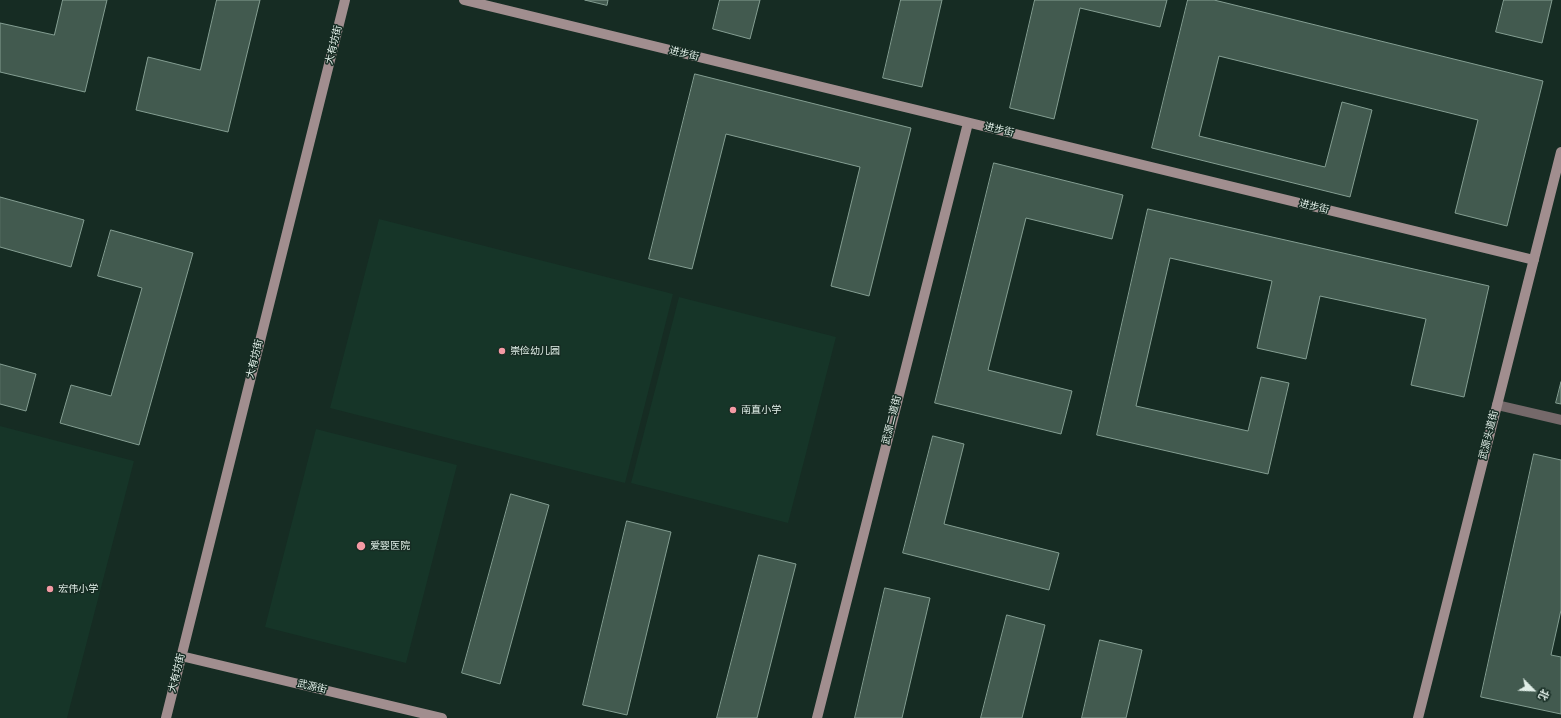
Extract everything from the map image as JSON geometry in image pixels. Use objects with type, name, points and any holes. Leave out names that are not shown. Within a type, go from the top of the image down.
[{"type":"street","name":"大有坊街","points":[[166,718],[345,0]]},
{"type":"street","name":"进步街","points":[[464,0],[1534,260]]},
{"type":"street","name":"武源二道街","points":[[817,718],[968,123]]},
{"type":"street","name":"武源头道街","points":[[1418,718],[1561,152]]},
{"type":"street","points":[[1497,405],[1561,420]]},
{"type":"street","name":"武源街","points":[[181,656],[442,718]]},
{"type":"shaded area","name":"崇俭幼儿园","points":[[379,219],[673,294],[625,483],[330,408]]},
{"type":"shaded area","name":"南直小学","points":[[679,297],[836,337],[788,523],[631,483]]},
{"type":"shaded area","name":"宏伟小学","points":[[0,426],[134,461],[67,718],[0,718]]},
{"type":"shaded area","name":"爱婴医院","points":[[316,429],[457,465],[406,663],[265,627]]},
{"type":"building","points":[[63,0],[107,0],[85,92],[0,72],[0,23],[54,35]]},
{"type":"building","points":[[217,0],[260,0],[228,132],[136,110],[148,57],[200,70]]},
{"type":"building","points":[[585,0],[608,0],[607,5]]},
{"type":"building","points":[[720,0],[760,0],[750,39],[713,29]]},
{"type":"building","points":[[901,0],[942,0],[922,87],[883,78]]},
{"type":"building","points":[[1035,0],[1167,0],[1160,27],[1080,8],[1054,119],[1010,108]]},
{"type":"building","points":[[1188,0],[1214,0],[1543,81],[1507,226],[1455,213],[1478,120],[1219,56],[1199,136],[1325,167],[1342,102],[1372,110],[1350,197],[1152,148]]},
{"type":"building","points":[[1504,0],[1552,0],[1542,43],[1496,32]]},
{"type":"building","points":[[695,74],[911,128],[869,296],[831,286],[860,167],[726,134],[692,269],[649,259]]},
{"type":"building","points":[[994,163],[1123,195],[1112,239],[1026,218],[988,370],[1072,391],[1061,434],[935,403]]},
{"type":"building","points":[[0,197],[84,220],[71,267],[0,247]]},
{"type":"building","points":[[1148,209],[1489,286],[1464,397],[1411,385],[1426,319],[1320,296],[1306,359],[1257,348],[1272,281],[1170,258],[1136,406],[1248,431],[1261,377],[1289,383],[1268,474],[1097,435]]},
{"type":"building","points":[[111,230],[193,253],[139,445],[60,423],[71,385],[111,396],[142,288],[98,276]]},
{"type":"building","points":[[0,364],[36,374],[26,411],[0,404]]},
{"type":"building","points":[[1561,382],[1561,404],[1556,403]]},
{"type":"building","points":[[933,436],[964,444],[944,524],[1059,553],[1049,590],[903,553]]},
{"type":"building","points":[[1534,454],[1561,460],[1561,610],[1551,655],[1561,657],[1561,714],[1481,697]]},
{"type":"building","points":[[511,494],[549,505],[500,684],[462,673]]},
{"type":"building","points":[[627,521],[671,532],[627,715],[583,705]]},
{"type":"building","points":[[759,555],[796,564],[757,718],[717,718]]},
{"type":"building","points":[[885,588],[930,598],[902,718],[855,718]]},
{"type":"building","points":[[1007,615],[1045,625],[1022,718],[981,718]]},
{"type":"building","points":[[1100,640],[1142,650],[1126,718],[1082,718]]},
{"type":"place","name":"崇俭幼儿园","points":[[502,351]]},
{"type":"place","name":"南直小学","points":[[733,410]]},
{"type":"place","name":"爱婴医院","points":[[361,546]]},
{"type":"place","name":"宏伟小学","points":[[50,589]]}]
